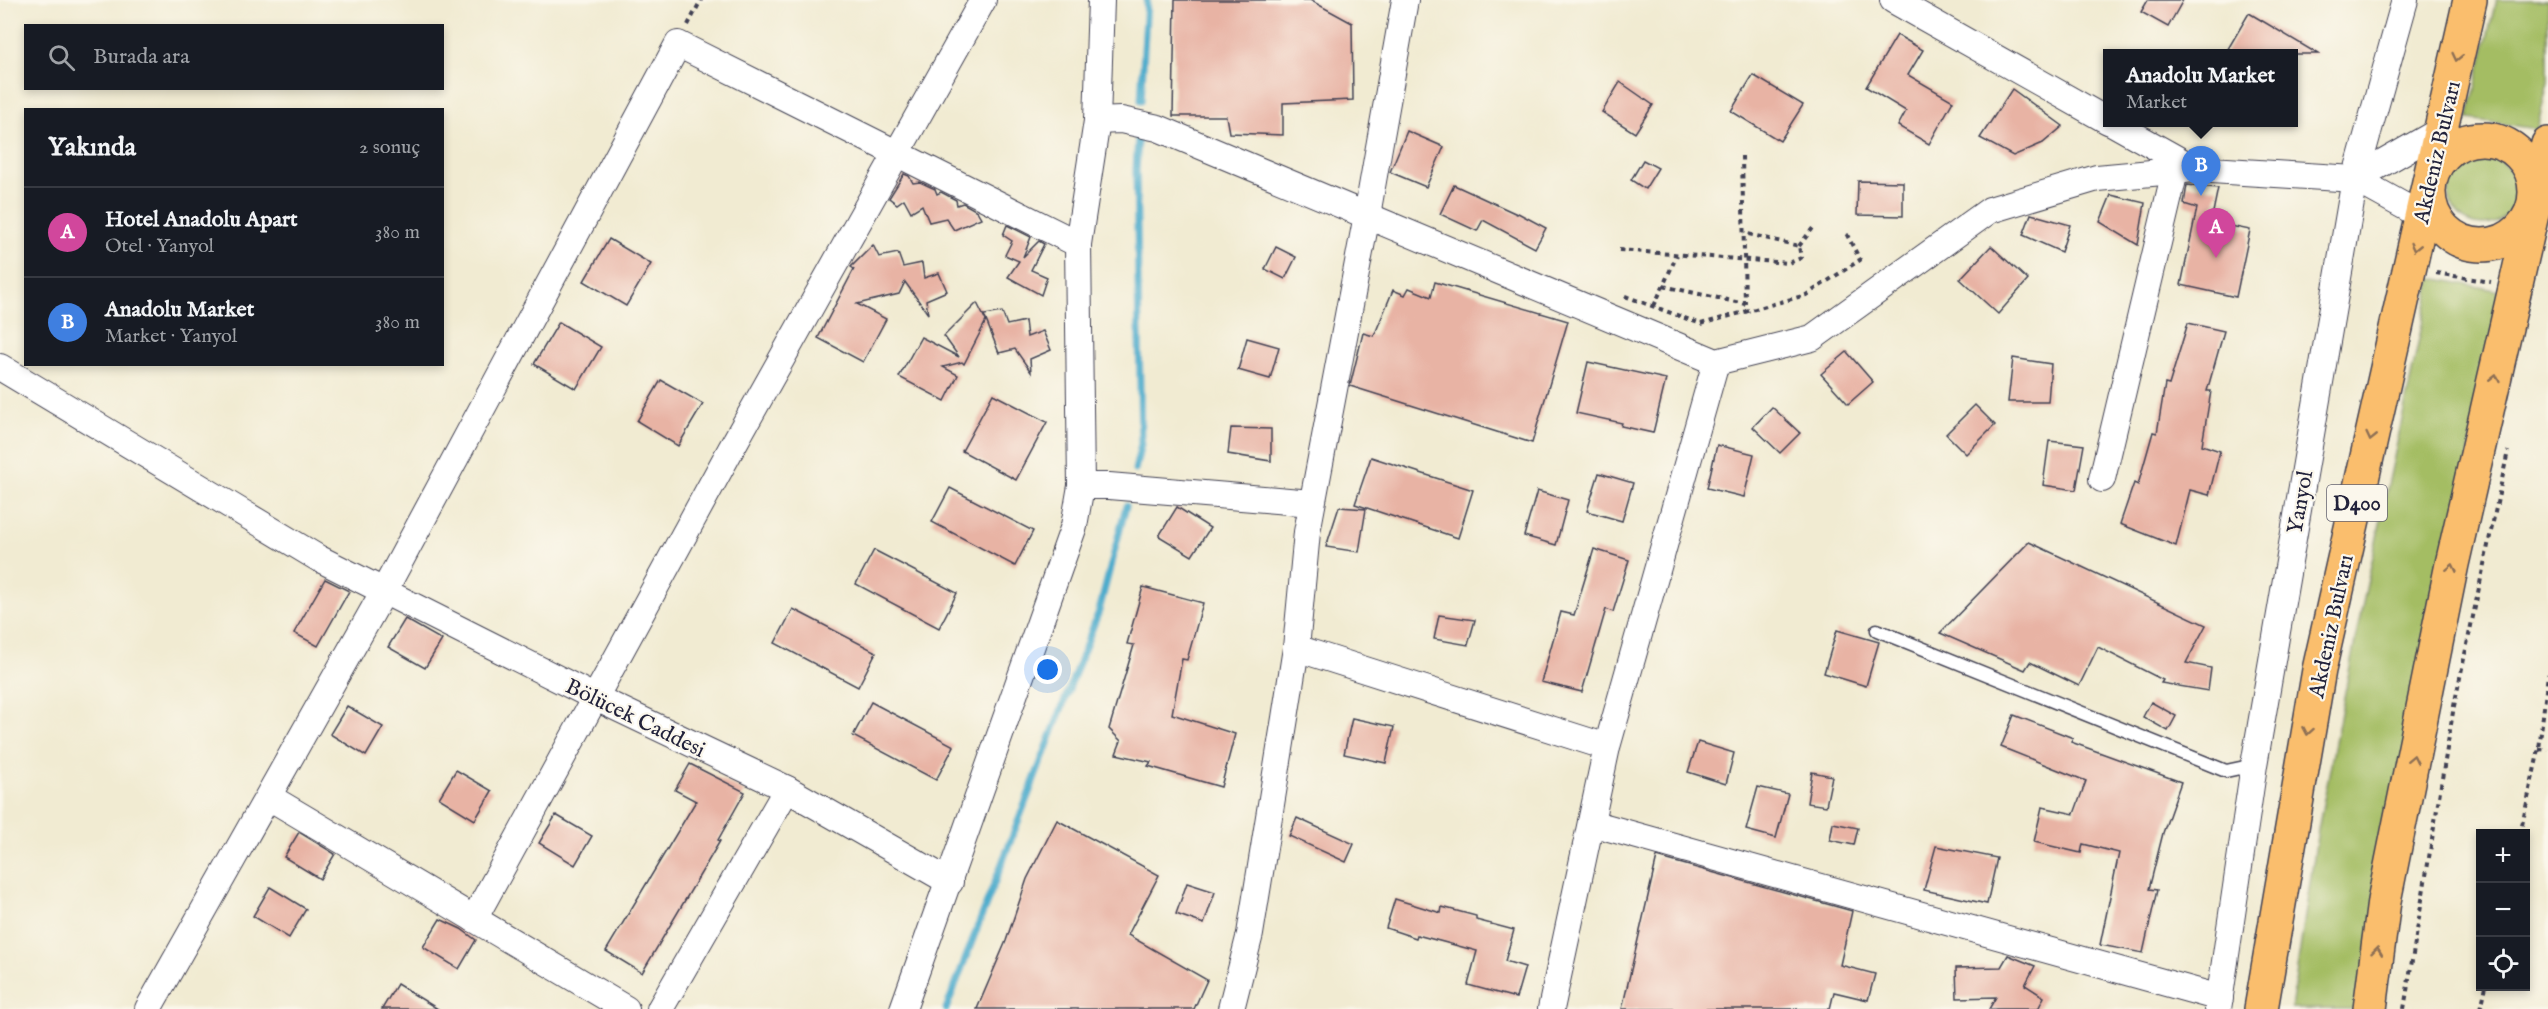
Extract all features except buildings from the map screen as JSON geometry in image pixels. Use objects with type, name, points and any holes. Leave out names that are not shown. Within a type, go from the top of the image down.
[{"type":"highway","name":"Akdeniz Bulvarı","points":[[2261,1009],[2319,670],[2470,0]]},
{"type":"highway","points":[[2491,138],[2507,144],[2526,161],[2535,184],[2535,200],[2529,218],[2517,232],[2501,242],[2483,246],[2464,243],[2448,234],[2436,219],[2429,202],[2429,183],[2434,167],[2451,148],[2474,139],[2491,138]]},
{"type":"highway","points":[[2370,1009],[2384,901],[2443,611],[2548,144]]},
{"type":"street","points":[[474,920],[594,697],[983,0]]},
{"type":"street","points":[[903,1009],[1064,561],[1082,486],[1078,244],[1109,121],[1101,0]]},
{"type":"street","points":[[1231,1009],[1250,934],[1296,648],[1312,503],[1405,0]]},
{"type":"street","points":[[1893,0],[2103,118]]},
{"type":"street","name":"Yanyol","points":[[2219,1004],[2254,765],[2355,179],[2405,0]]},
{"type":"street","points":[[148,1009],[384,591],[678,44],[1078,244]]},
{"type":"street","points":[[1109,121],[1158,128],[1716,362],[1812,338],[1990,210],[2097,178],[2185,170],[2355,179],[2422,216]]},
{"type":"street","points":[[2118,127],[2185,170]]},
{"type":"street","points":[[2355,179],[2441,130]]},
{"type":"street","points":[[2102,479],[2185,170]]},
{"type":"street","points":[[1551,1009],[1607,747],[1716,362]]},
{"type":"street","name":"Bölücek Caddesi","points":[[0,368],[318,558],[594,697],[787,789],[950,882]]},
{"type":"street","points":[[1082,486],[1109,486],[1312,503]]},
{"type":"street","points":[[1296,648],[1607,747]]},
{"type":"street","points":[[660,1009],[787,789]]},
{"type":"street","points":[[269,797],[626,1009]]},
{"type":"street","points":[[1591,823],[2219,1004]]},
{"type":"lane","points":[[1877,630],[2226,771],[2254,765]]},
{"type":"path","points":[[1743,156],[1745,304],[1748,313]]},
{"type":"path","points":[[1619,250],[1789,263],[1801,258],[1799,246],[1813,228]]},
{"type":"path","points":[[1615,292],[1701,324],[1748,313],[1806,295],[1860,260],[1845,231]]},
{"type":"path","points":[[1744,233],[1799,246]]},
{"type":"path","points":[[1654,306],[1677,255]]},
{"type":"path","points":[[2433,272],[2494,282]]},
{"type":"path","points":[[1663,286],[1745,304]]},
{"type":"path","points":[[2404,1009],[2454,706],[2510,443]]},
{"type":"path","points":[[2521,829],[2539,749],[2548,674]]},
{"type":"path","points":[[2539,749],[2548,750]]},
{"type":"path","points":[[2481,1009],[2485,991]]},
{"type":"green space","points":[[2496,0],[2548,0],[2548,82],[2537,129],[2468,119]]},
{"type":"green space","points":[[2476,157],[2490,157],[2502,162],[2512,172],[2517,191],[2512,210],[2502,220],[2490,225],[2476,225],[2464,220],[2454,210],[2449,198],[2449,184],[2454,172],[2464,162]]},
{"type":"green space","points":[[2432,278],[2501,291],[2359,1009],[2291,1009],[2318,830],[2356,636]]},
{"type":"waterway","points":[[1141,100],[1147,0]]},
{"type":"waterway","points":[[1135,470],[1141,444],[1136,170],[1138,138]]},
{"type":"waterway","points":[[946,1009],[1099,611],[1126,506]]},
{"type":"place","name":"Anadolu Market","points":[[2201,196]]},
{"type":"place","name":"Hotel Anadolu Apart","points":[[2216,258]]}]
